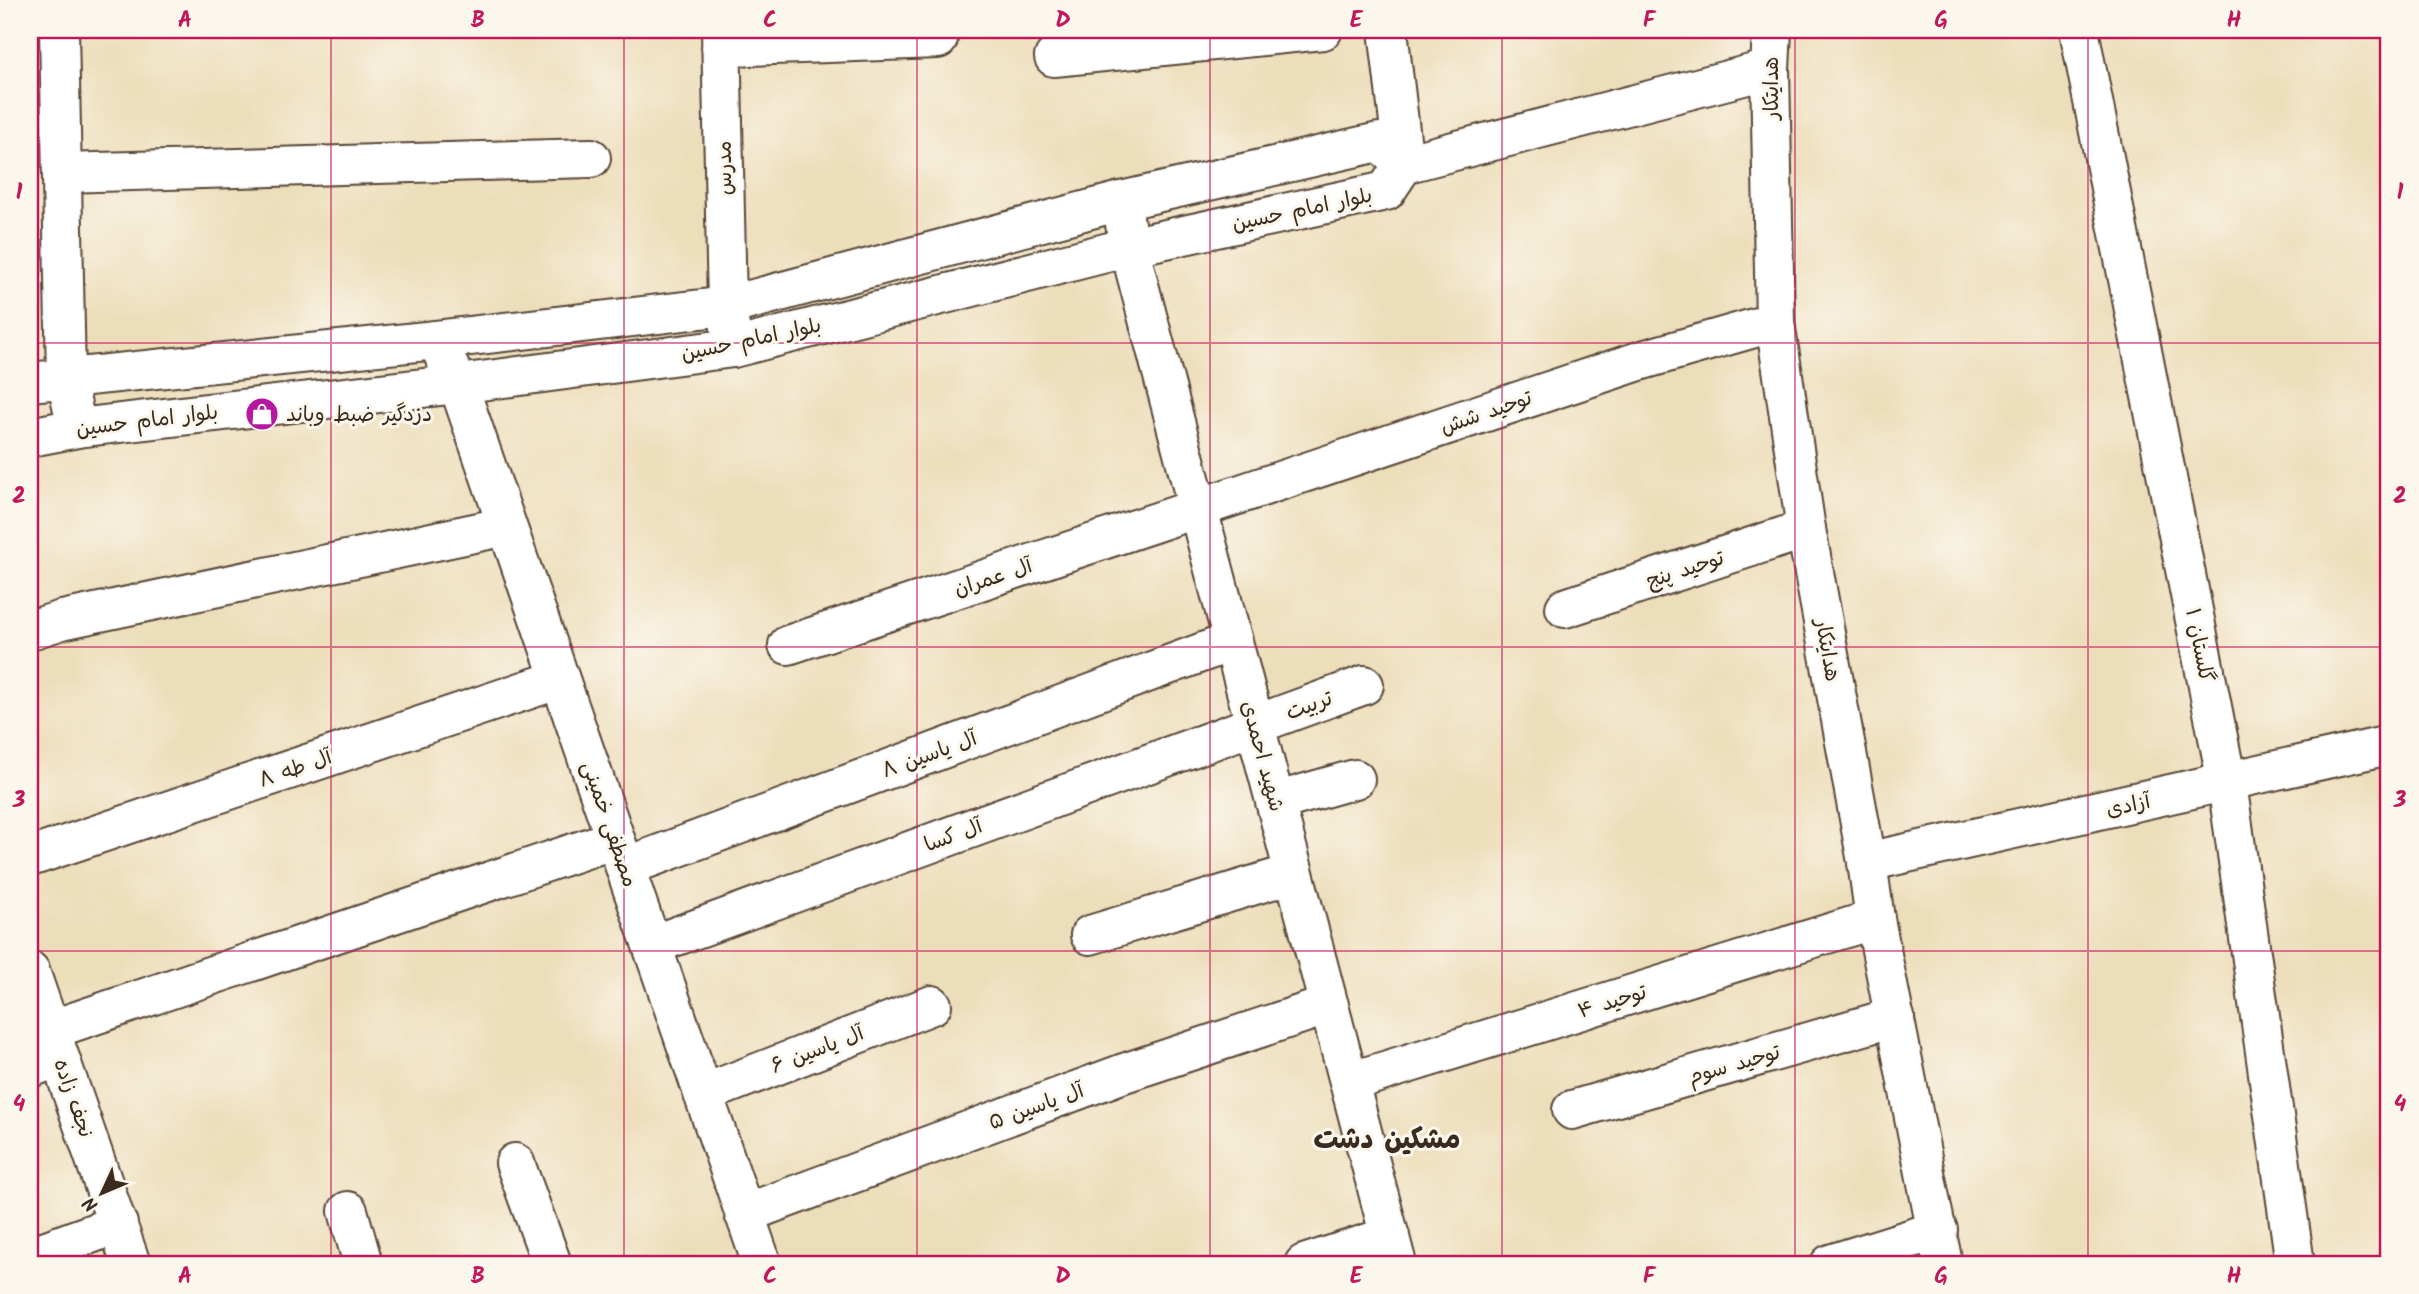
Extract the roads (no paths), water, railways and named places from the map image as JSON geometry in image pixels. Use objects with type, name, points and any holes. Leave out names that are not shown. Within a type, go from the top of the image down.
[{"type":"street","points":[[1054,57],[1323,30]]},
{"type":"street","points":[[1388,30],[1404,164],[1770,69]]},
{"type":"street","name":"هدایتکار","points":[[1772,30],[1770,69],[1775,322],[1805,529],[1867,862],[1875,919],[1940,1247]]},
{"type":"street","name":"گلستان ۱","points":[[2079,30],[2227,783],[2295,1264]]},
{"type":"street","points":[[721,38],[938,39]]},
{"type":"street","name":"مدرس","points":[[721,38],[727,306],[733,348]]},
{"type":"street","points":[[50,45],[62,173],[48,380],[78,428]]},
{"type":"street","name":"بلوار امام حسین","points":[[30,436],[733,348],[1129,247],[1386,191],[1404,164],[1379,142],[1121,201],[727,306],[436,340],[48,380]]},
{"type":"street","points":[[62,173],[591,158]]},
{"type":"street","name":"شهید احمدی","points":[[1121,201],[1129,247],[1393,1250]]},
{"type":"street","name":"توحید شش","points":[[1198,508],[1639,361],[1775,322]]},
{"type":"street","name":"مصطفی خمینی","points":[[436,340],[458,384],[762,1264]]},
{"type":"street","name":"آل عمران","points":[[788,645],[1198,508]]},
{"type":"street","points":[[30,630],[507,526]]},
{"type":"street","name":"توحید پنج","points":[[1565,608],[1805,529]]},
{"type":"street","name":"آل یاسین ۸","points":[[47,1052],[1233,641]]},
{"type":"street","name":"آل طه ۸","points":[[30,857],[560,679]]},
{"type":"street","name":"تربیت","points":[[1255,726],[1364,685]]},
{"type":"street","name":"آل کسا","points":[[652,945],[1255,726]]},
{"type":"street","name":"آزادی","points":[[1867,862],[2389,745]]},
{"type":"street","points":[[1275,802],[1355,779]]},
{"type":"street","points":[[1090,935],[1294,873]]},
{"type":"street","name":"توحید ۴","points":[[1349,1083],[1875,919]]},
{"type":"street","name":"نجف زاده","points":[[30,971],[47,1052],[118,1224],[131,1264]]},
{"type":"street","name":"آل یاسین ۵","points":[[744,1214],[1124,1073],[1329,1004]]},
{"type":"street","name":"آل یاسین ۶","points":[[703,1094],[932,1005]]},
{"type":"street","name":"توحید سوم","points":[[1572,1110],[1895,1017]]},
{"type":"street","points":[[515,1163],[552,1264]]},
{"type":"street","points":[[348,1211],[363,1264]]},
{"type":"street","points":[[30,1256],[118,1224]]},
{"type":"street","points":[[1830,1264],[1940,1247]]},
{"type":"street","points":[[1304,1264],[1393,1250]]},
{"type":"place","name":"دزدگیر ضبط وباند","points":[[262,414]]},
{"type":"district","name":"مشکین دشت","points":[[1387,1138]]}]
